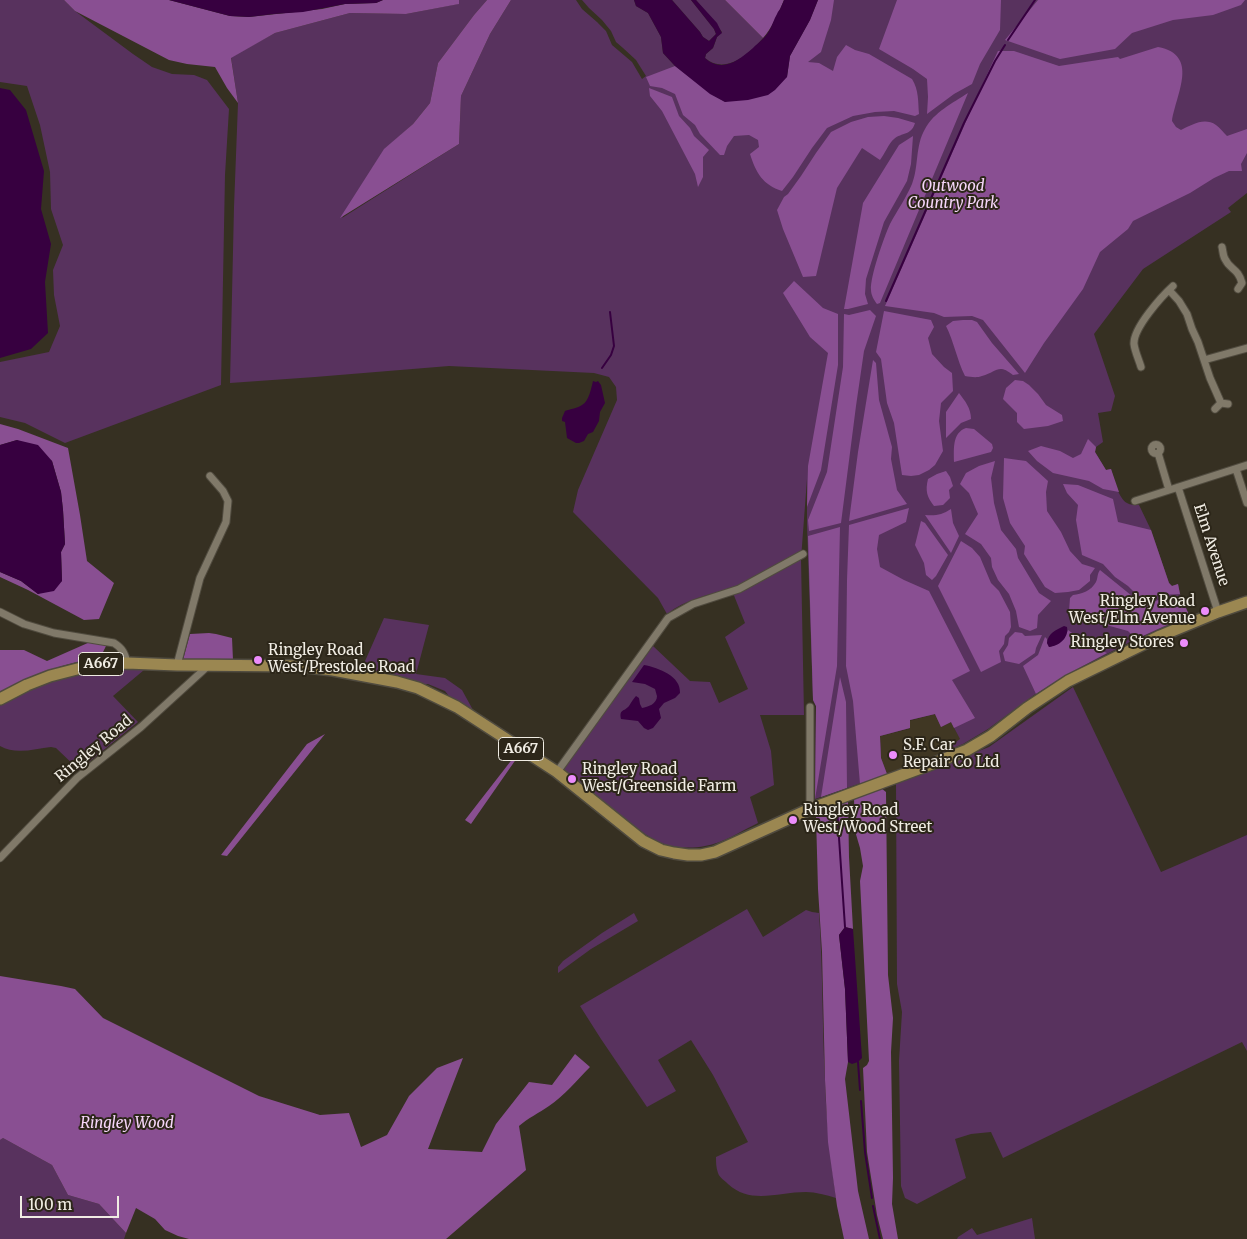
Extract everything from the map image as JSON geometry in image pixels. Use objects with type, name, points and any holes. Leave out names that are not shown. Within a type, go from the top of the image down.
[{"type":"main road","name":"A667","points":[[0,699],[50,676],[104,664],[127,663],[280,665],[327,669],[397,682],[418,688],[457,707],[557,772],[643,841],[674,854],[702,855],[715,852],[810,809],[929,766],[967,750],[991,736],[1027,708],[1068,681],[1160,636],[1247,602]]},
{"type":"street","points":[[1222,247],[1221,258],[1236,270],[1242,285]]},
{"type":"street","points":[[1141,367],[1132,340],[1158,301],[1171,288],[1187,314],[1204,360],[1224,403],[1215,409]]},
{"type":"street","points":[[1204,360],[1247,348]]},
{"type":"street","points":[[1158,453],[1169,490]]},
{"type":"street","points":[[1135,501],[1247,465]]},
{"type":"street","points":[[1236,468],[1247,503]]},
{"type":"street","points":[[177,665],[200,578],[226,522],[228,502],[224,491],[210,476]]},
{"type":"street","name":"Elm Avenue","points":[[1178,487],[1218,612]]},
{"type":"street","points":[[557,772],[668,618],[693,604],[739,589],[804,554]]},
{"type":"street","points":[[0,612],[24,624],[54,633],[114,643],[125,653],[127,663]]},
{"type":"street","name":"Ringley Road","points":[[0,858],[77,778],[141,727],[209,665]]},
{"type":"street","points":[[810,707],[810,809]]},
{"type":"shaded area","points":[[169,0],[383,0],[376,3],[345,4],[303,12],[249,17],[230,16]]},
{"type":"shaded area","points":[[634,0],[672,0],[703,37],[709,41],[716,34],[691,0],[696,0],[717,23],[722,33],[717,37],[713,48],[706,54],[705,58],[718,65],[724,65],[730,64],[742,57],[767,34],[784,0],[818,0],[810,20],[790,56],[787,77],[768,95],[748,100],[725,102],[710,94],[675,66],[663,53],[661,37],[648,13],[636,6]]},
{"type":"shaded area","points":[[0,88],[10,90],[26,110],[44,171],[41,209],[51,244],[45,282],[48,333],[31,349],[0,358]]},
{"type":"shaded area","points":[[593,381],[598,381],[601,385],[605,403],[593,432],[588,434],[584,441],[576,443],[567,438],[565,422],[562,421],[562,418],[565,411],[578,407],[586,401]]},
{"type":"shaded area","points":[[17,440],[38,445],[52,461],[61,492],[65,544],[61,552],[62,581],[54,591],[38,594],[21,581],[0,572],[0,445]]},
{"type":"shaded area","points":[[1064,626],[1067,627],[1065,638],[1060,643],[1049,647],[1047,643],[1049,637],[1053,632]]},
{"type":"shaded area","points":[[644,665],[656,668],[673,677],[677,682],[680,693],[675,698],[664,703],[659,709],[661,718],[653,728],[648,730],[638,721],[621,719],[621,712],[629,706],[636,696],[639,698],[642,708],[652,705],[657,699],[655,689],[645,684],[632,682]]},
{"type":"shaded area","points":[[935,714],[951,722],[963,744],[887,774],[881,758],[880,736],[910,729],[910,721]]},
{"type":"shaded area","points":[[845,927],[853,929],[862,1058],[852,1064],[848,1062],[845,989],[839,935]]},
{"type":"green space","points":[[0,0],[64,0],[75,11],[152,67],[172,74],[194,75],[207,80],[229,109],[225,175],[221,385],[65,443],[25,423],[0,417],[0,362],[49,352],[60,326],[54,295],[53,270],[63,245],[51,209],[50,172],[40,125],[27,86],[0,82]]},
{"type":"green space","points":[[64,0],[169,0],[230,16],[249,17],[322,9],[345,4],[376,3],[383,0],[459,0],[459,4],[406,14],[350,13],[275,33],[231,58],[238,103],[215,67],[169,60],[75,11]]},
{"type":"green space","name":"Outwood Country Park","points":[[459,0],[487,0],[438,63],[430,103],[413,124],[384,150],[342,218],[459,144],[461,96],[490,34],[511,0],[576,0],[582,9],[606,31],[612,45],[632,62],[642,79],[646,76],[636,60],[616,42],[611,31],[582,0],[634,0],[636,6],[648,13],[661,37],[663,53],[675,66],[787,77],[790,56],[810,20],[818,0],[1247,0],[1247,193],[1228,208],[1231,212],[1143,269],[1094,334],[1115,396],[1111,411],[1098,413],[1103,442],[1096,447],[1095,452],[1106,470],[1111,469],[1121,497],[1127,503],[1139,505],[1151,530],[1169,583],[1172,586],[1178,584],[1180,594],[1190,617],[1136,639],[1068,674],[1034,695],[988,729],[963,744],[941,753],[960,739],[951,722],[941,727],[935,714],[910,720],[910,728],[880,736],[881,758],[887,774],[815,799],[816,706],[813,700],[807,479],[801,559],[804,715],[760,715],[771,751],[774,785],[750,797],[758,823],[726,840],[701,847],[688,848],[666,845],[631,824],[562,770],[653,646],[690,681],[710,682],[719,703],[748,689],[725,637],[745,623],[731,588],[690,601],[667,614],[658,598],[573,512],[578,490],[617,400],[616,387],[609,377],[594,373],[449,366],[230,383],[238,103],[231,57],[275,33],[350,13],[406,14],[458,4]]},
{"type":"green space","points":[[487,0],[511,0],[490,34],[461,96],[459,144],[340,218],[384,149],[413,124],[430,103],[438,63]]},
{"type":"green space","points":[[672,0],[691,0],[716,34],[709,41],[703,37]]},
{"type":"green space","points":[[696,0],[725,0],[763,38],[751,51],[736,61],[728,64],[713,63],[705,58],[706,54],[713,48],[717,37],[722,32]]},
{"type":"green space","points":[[725,0],[784,0],[778,15],[763,38]]},
{"type":"green space","points":[[818,0],[834,0],[831,20],[821,52],[808,62],[819,63],[833,71],[837,57],[846,45],[869,54],[912,79],[917,92],[919,114],[915,116],[894,111],[875,112],[853,116],[827,128],[782,191],[765,182],[755,167],[750,154],[759,147],[758,140],[749,135],[734,136],[727,146],[724,155],[720,155],[700,134],[695,125],[683,115],[675,94],[662,88],[650,86],[646,77],[675,66],[725,102],[787,77],[790,56],[810,20]]},
{"type":"green space","points":[[897,0],[1001,0],[1000,30],[980,64],[972,84],[954,94],[927,114],[927,79],[879,49]]},
{"type":"green space","points":[[1038,0],[1245,0],[1241,5],[1213,15],[1173,20],[1132,33],[1115,49],[1060,59],[1005,40]]},
{"type":"green space","name":"Outwood Country Park","points":[[1158,47],[1171,51],[1178,58],[1182,67],[1180,88],[1172,121],[1176,127],[1181,130],[1198,123],[1207,122],[1216,125],[1227,136],[1247,129],[1247,153],[1241,164],[1242,171],[1229,171],[1133,221],[1128,229],[1100,252],[1083,289],[1025,373],[983,320],[972,316],[944,317],[934,313],[885,306],[998,51],[1014,51],[1059,66],[1118,57],[1120,59]]},
{"type":"green space","points":[[649,88],[672,97],[679,116],[690,128],[694,136],[709,150],[703,157],[703,177],[698,187],[695,174],[662,111],[650,96]]},
{"type":"green space","points":[[968,93],[880,303],[877,304],[871,290],[875,267],[890,224],[912,184],[916,170],[918,149],[925,129],[933,118],[950,104]]},
{"type":"green space","points":[[884,116],[915,123],[909,132],[892,141],[880,160],[862,148],[837,188],[816,276],[803,277],[777,210],[784,197],[831,132],[851,122],[868,117]]},
{"type":"green space","points":[[913,136],[911,164],[907,181],[884,222],[866,279],[865,294],[868,304],[844,309],[863,203],[899,145]]},
{"type":"green space","points":[[794,281],[823,308],[838,314],[838,365],[821,470],[807,507],[808,466],[828,353],[810,337],[783,293]]},
{"type":"green space","points":[[870,310],[876,316],[864,351],[841,523],[809,531],[808,520],[827,472],[843,367],[844,314],[849,315]]},
{"type":"green space","points":[[884,311],[931,320],[934,327],[928,338],[932,354],[952,373],[953,391],[941,403],[939,421],[943,451],[935,465],[919,475],[902,475],[894,423],[887,403],[881,359],[876,352]]},
{"type":"green space","points":[[953,321],[977,322],[992,343],[1019,374],[1013,375],[1001,369],[980,377],[965,376],[946,326]]},
{"type":"green space","points":[[873,360],[876,363],[879,400],[892,447],[891,459],[897,490],[907,504],[849,521],[858,452]]},
{"type":"green space","points":[[1015,380],[1023,381],[1029,385],[1046,405],[1062,415],[1063,421],[1048,426],[1024,429],[1017,422],[1017,413],[1003,399],[1006,388]]},
{"type":"green space","points":[[959,393],[969,408],[971,419],[961,423],[946,438],[946,412]]},
{"type":"green space","points":[[0,424],[68,448],[87,561],[114,583],[99,619],[84,620],[0,577],[0,572],[21,581],[38,594],[62,581],[61,552],[65,544],[61,492],[52,461],[17,440],[0,445]]},
{"type":"green space","points":[[966,428],[974,429],[992,444],[993,448],[991,452],[954,462],[956,438],[961,430]]},
{"type":"green space","points":[[1088,439],[1096,447],[1095,452],[1106,470],[1111,469],[1119,492],[1103,489],[1089,481],[1053,473],[1037,461],[1028,451],[1041,446],[1060,451],[1073,458],[1081,454]]},
{"type":"green space","points":[[1004,458],[1026,461],[1048,481],[1046,492],[1047,511],[1061,532],[1070,551],[1082,564],[1095,568],[1090,575],[1090,581],[1079,590],[1055,593],[1045,587],[1024,554],[1025,546],[1010,523],[1003,498]]},
{"type":"green space","points":[[995,461],[991,478],[994,503],[1001,530],[1016,549],[1018,558],[1039,593],[1051,601],[1038,615],[1037,628],[1030,631],[1019,627],[1016,611],[1009,594],[998,580],[992,567],[991,558],[981,544],[965,534],[978,514],[969,493],[960,484],[966,473]]},
{"type":"green space","points":[[946,471],[953,486],[949,490],[950,498],[943,505],[934,506],[927,494],[928,479]]},
{"type":"green space","points":[[1063,484],[1078,485],[1113,499],[1118,522],[1151,530],[1169,583],[1172,586],[1178,584],[1180,594],[1158,595],[1147,599],[1137,595],[1115,577],[1103,564],[1082,555],[1076,520],[1078,505],[1067,493]]},
{"type":"green space","points":[[909,508],[906,522],[879,535],[877,549],[880,567],[929,591],[970,671],[952,680],[975,718],[954,728],[951,722],[941,727],[935,714],[910,720],[910,728],[880,736],[881,758],[887,774],[860,784],[853,701],[846,666],[849,525]]},
{"type":"green space","points":[[951,509],[953,523],[959,536],[951,553],[925,515],[938,515]]},
{"type":"green space","points":[[921,521],[925,523],[948,555],[932,580],[926,575],[924,563],[915,545]]},
{"type":"green space","points":[[840,527],[837,666],[815,799],[816,706],[813,700],[808,536]]},
{"type":"green space","points":[[961,541],[972,548],[980,557],[991,583],[999,591],[1010,612],[1011,627],[999,651],[1001,662],[981,672],[938,586]]},
{"type":"green space","points":[[1100,570],[1137,600],[1149,604],[1158,600],[1172,601],[1182,599],[1189,615],[1136,639],[1128,631],[1088,620],[1069,611],[1070,598],[1092,588]]},
{"type":"green space","points":[[384,618],[429,625],[416,674],[445,678],[462,690],[473,710],[449,696],[445,691],[428,684],[362,668]]},
{"type":"green space","points":[[1068,630],[1089,645],[1107,653],[1036,694],[1023,666],[1038,655],[1045,637],[1049,647],[1058,643]]},
{"type":"green space","points":[[1015,632],[1022,633],[1025,636],[1042,635],[1035,653],[1019,664],[1005,661],[1003,653],[1008,645],[1009,638]]},
{"type":"green space","points":[[209,633],[232,638],[233,660],[183,660],[190,634]]},
{"type":"green space","points":[[90,642],[107,644],[100,658],[48,671],[0,692],[0,650],[24,650],[47,661]]},
{"type":"green space","points":[[117,668],[144,670],[113,696],[138,722],[79,770],[56,748],[19,751],[0,746],[0,705],[33,689],[67,676],[93,670]]},
{"type":"green space","points":[[840,677],[846,702],[847,788],[821,797]]},
{"type":"green space","points":[[1073,687],[1161,872],[1247,835],[1247,1051],[1242,1042],[1003,1158],[991,1132],[971,1134],[955,1139],[966,1178],[917,1204],[905,1198],[901,1186],[899,1061],[902,1012],[897,984],[896,784],[989,747]]},
{"type":"green space","points":[[325,734],[227,856],[221,855],[307,744]]},
{"type":"green space","points":[[517,753],[519,755],[471,824],[465,820]]},
{"type":"green space","points":[[881,788],[886,792],[888,975],[893,1018],[891,1052],[892,1204],[898,1239],[883,1239],[877,1215],[867,1152],[863,1068],[869,1061],[860,881],[863,866],[855,831],[854,798]]},
{"type":"green space","points":[[848,800],[853,929],[845,927],[839,935],[845,989],[848,1062],[845,1079],[858,1191],[869,1239],[844,1239],[837,1206],[828,1142],[825,1080],[816,817],[821,810]]},
{"type":"green space","points":[[747,909],[763,937],[806,910],[819,913],[826,1110],[836,1198],[806,1192],[755,1196],[737,1190],[728,1184],[719,1174],[716,1167],[716,1157],[748,1142],[713,1075],[691,1040],[658,1060],[676,1091],[647,1107],[580,1006]]},
{"type":"green space","points":[[634,913],[638,921],[591,949],[558,973],[558,967],[563,961]]},
{"type":"green space","name":"Ringley Wood","points":[[0,976],[75,989],[103,1018],[259,1096],[320,1115],[349,1113],[361,1147],[387,1135],[409,1096],[437,1068],[463,1058],[428,1149],[482,1152],[496,1124],[529,1082],[552,1085],[575,1054],[590,1067],[555,1102],[519,1126],[526,1170],[446,1239],[189,1239],[165,1230],[155,1219],[136,1208],[126,1233],[99,1204],[68,1195],[52,1165],[3,1138],[0,1140]]},
{"type":"green space","points":[[3,1138],[52,1165],[68,1195],[99,1204],[126,1233],[124,1239],[0,1239],[0,1140]]},
{"type":"green space","points":[[1032,1218],[1035,1239],[957,1239],[972,1228],[977,1235]]},
{"type":"waterway","points":[[1008,40],[1035,0]]},
{"type":"waterway","points":[[886,301],[964,123],[1005,45]]},
{"type":"waterway","points":[[602,368],[611,355],[614,346],[610,312]]},
{"type":"waterway","points":[[837,808],[845,927]]},
{"type":"waterway","points":[[858,1062],[860,1090]]},
{"type":"waterway","points":[[861,1101],[865,1152],[872,1198]]},
{"type":"waterway","points":[[873,1206],[880,1239]]},
{"type":"place","name":"Ringley Road West/Elm Avenue","points":[[1205,611]]},
{"type":"place","name":"Ringley Stores","points":[[1184,643]]},
{"type":"place","name":"Ringley Road West/Prestolee Road","points":[[258,660]]},
{"type":"place","name":"S.F. Car Repair Co Ltd","points":[[893,755]]},
{"type":"place","name":"Ringley Road West/Greenside Farm","points":[[572,779]]},
{"type":"place","name":"Ringley Road West/Wood Street","points":[[793,820]]}]
